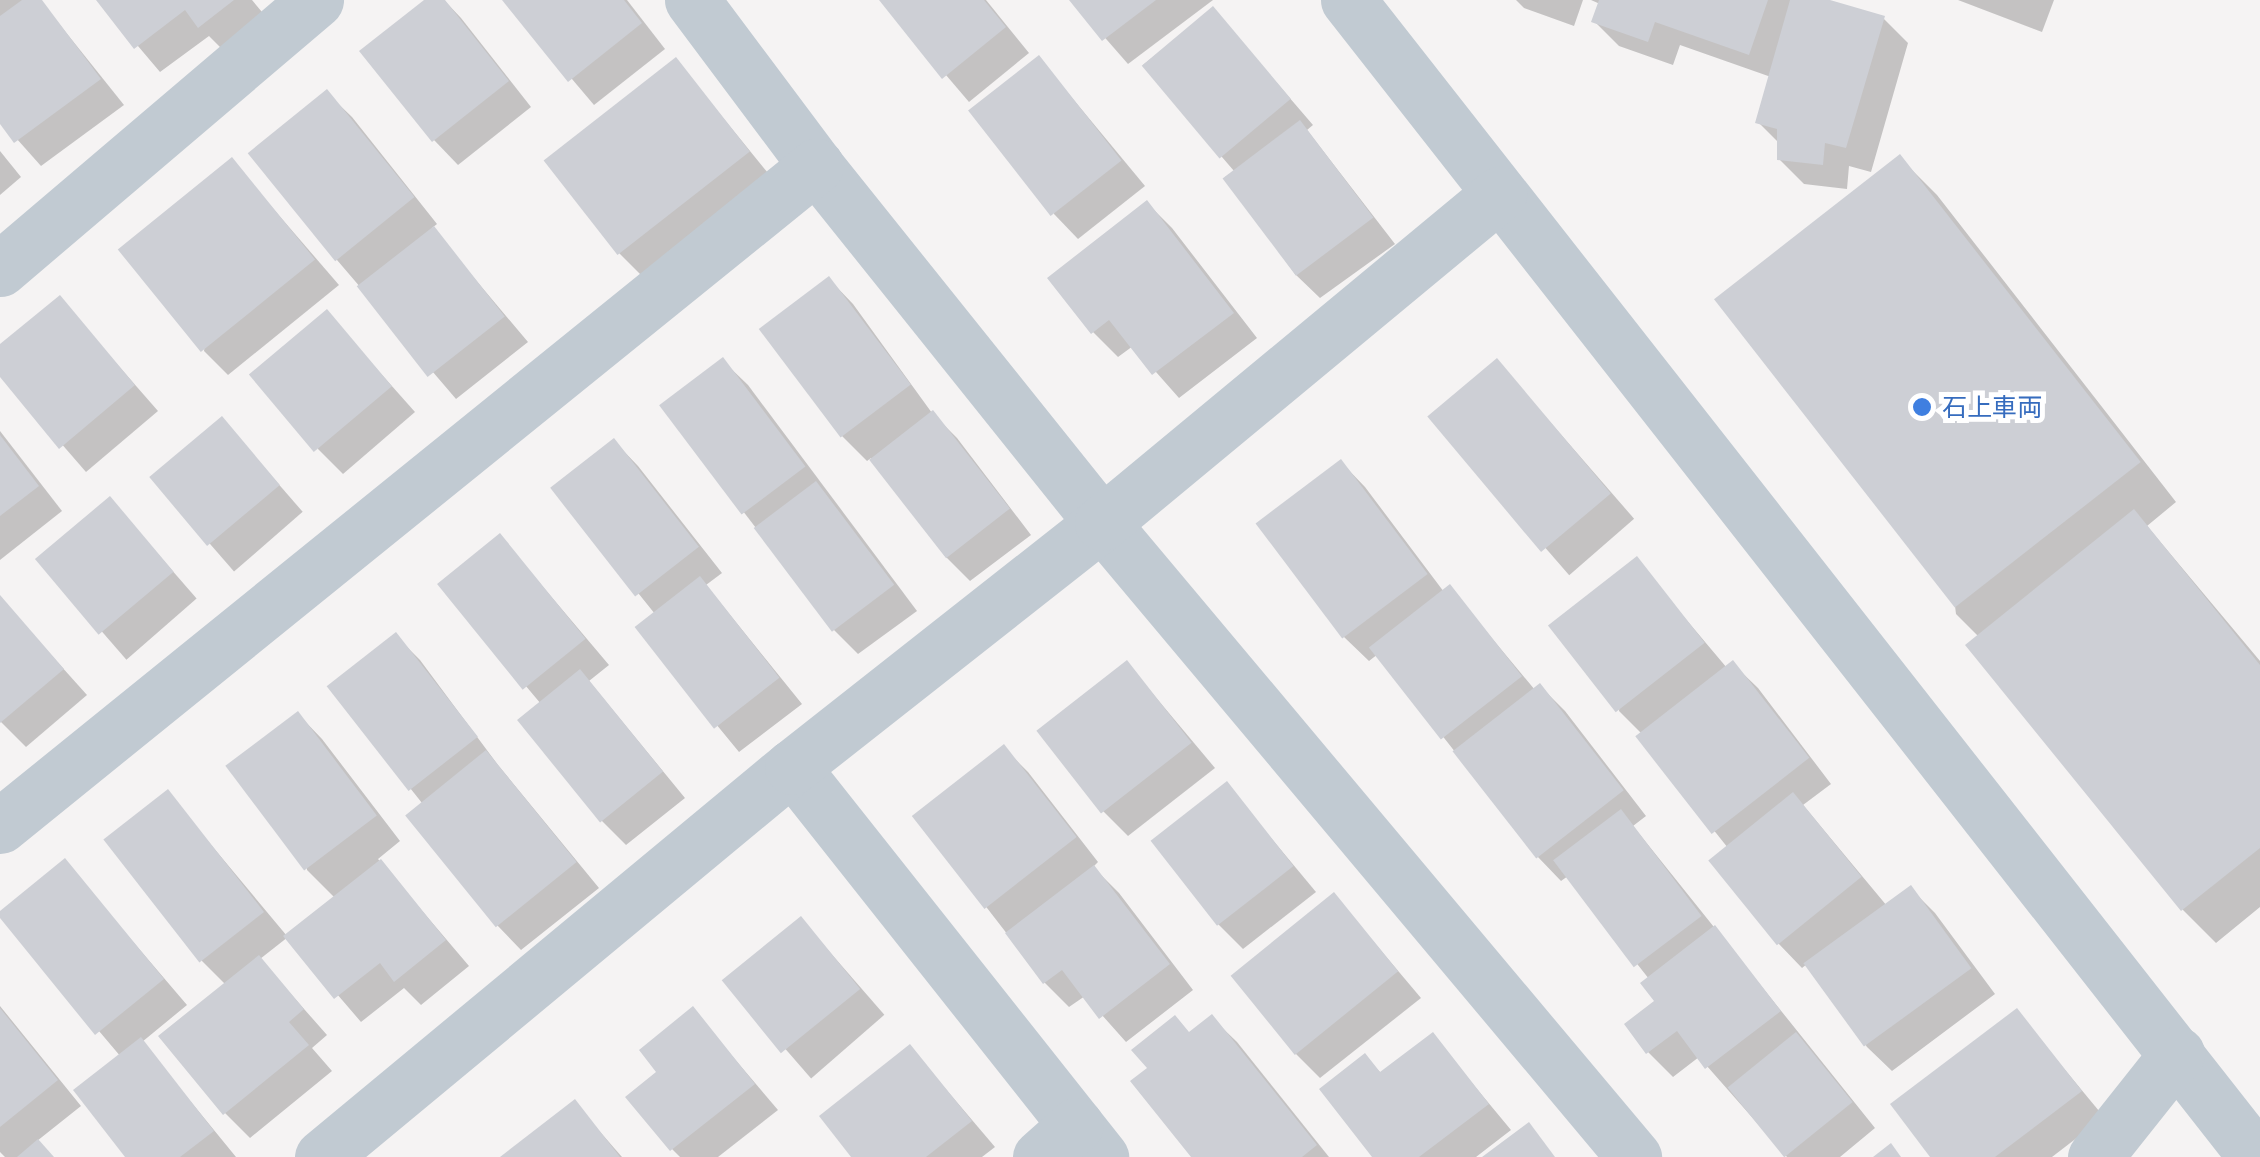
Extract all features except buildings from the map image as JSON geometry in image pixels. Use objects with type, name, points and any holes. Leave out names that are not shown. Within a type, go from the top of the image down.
[{"type":"street","points":[[0,269],[316,0]]},
{"type":"street","points":[[692,0],[816,166],[1102,523],[1634,1157]]},
{"type":"street","points":[[1348,0],[2256,1157]]},
{"type":"street","points":[[0,826],[816,166]]},
{"type":"street","points":[[322,1157],[792,767],[1102,523],[1499,194]]},
{"type":"street","points":[[792,767],[1072,1146]]},
{"type":"street","points":[[2096,1157],[2177,1054]]},
{"type":"place","name":"石上車両","points":[[1922,407]]}]
